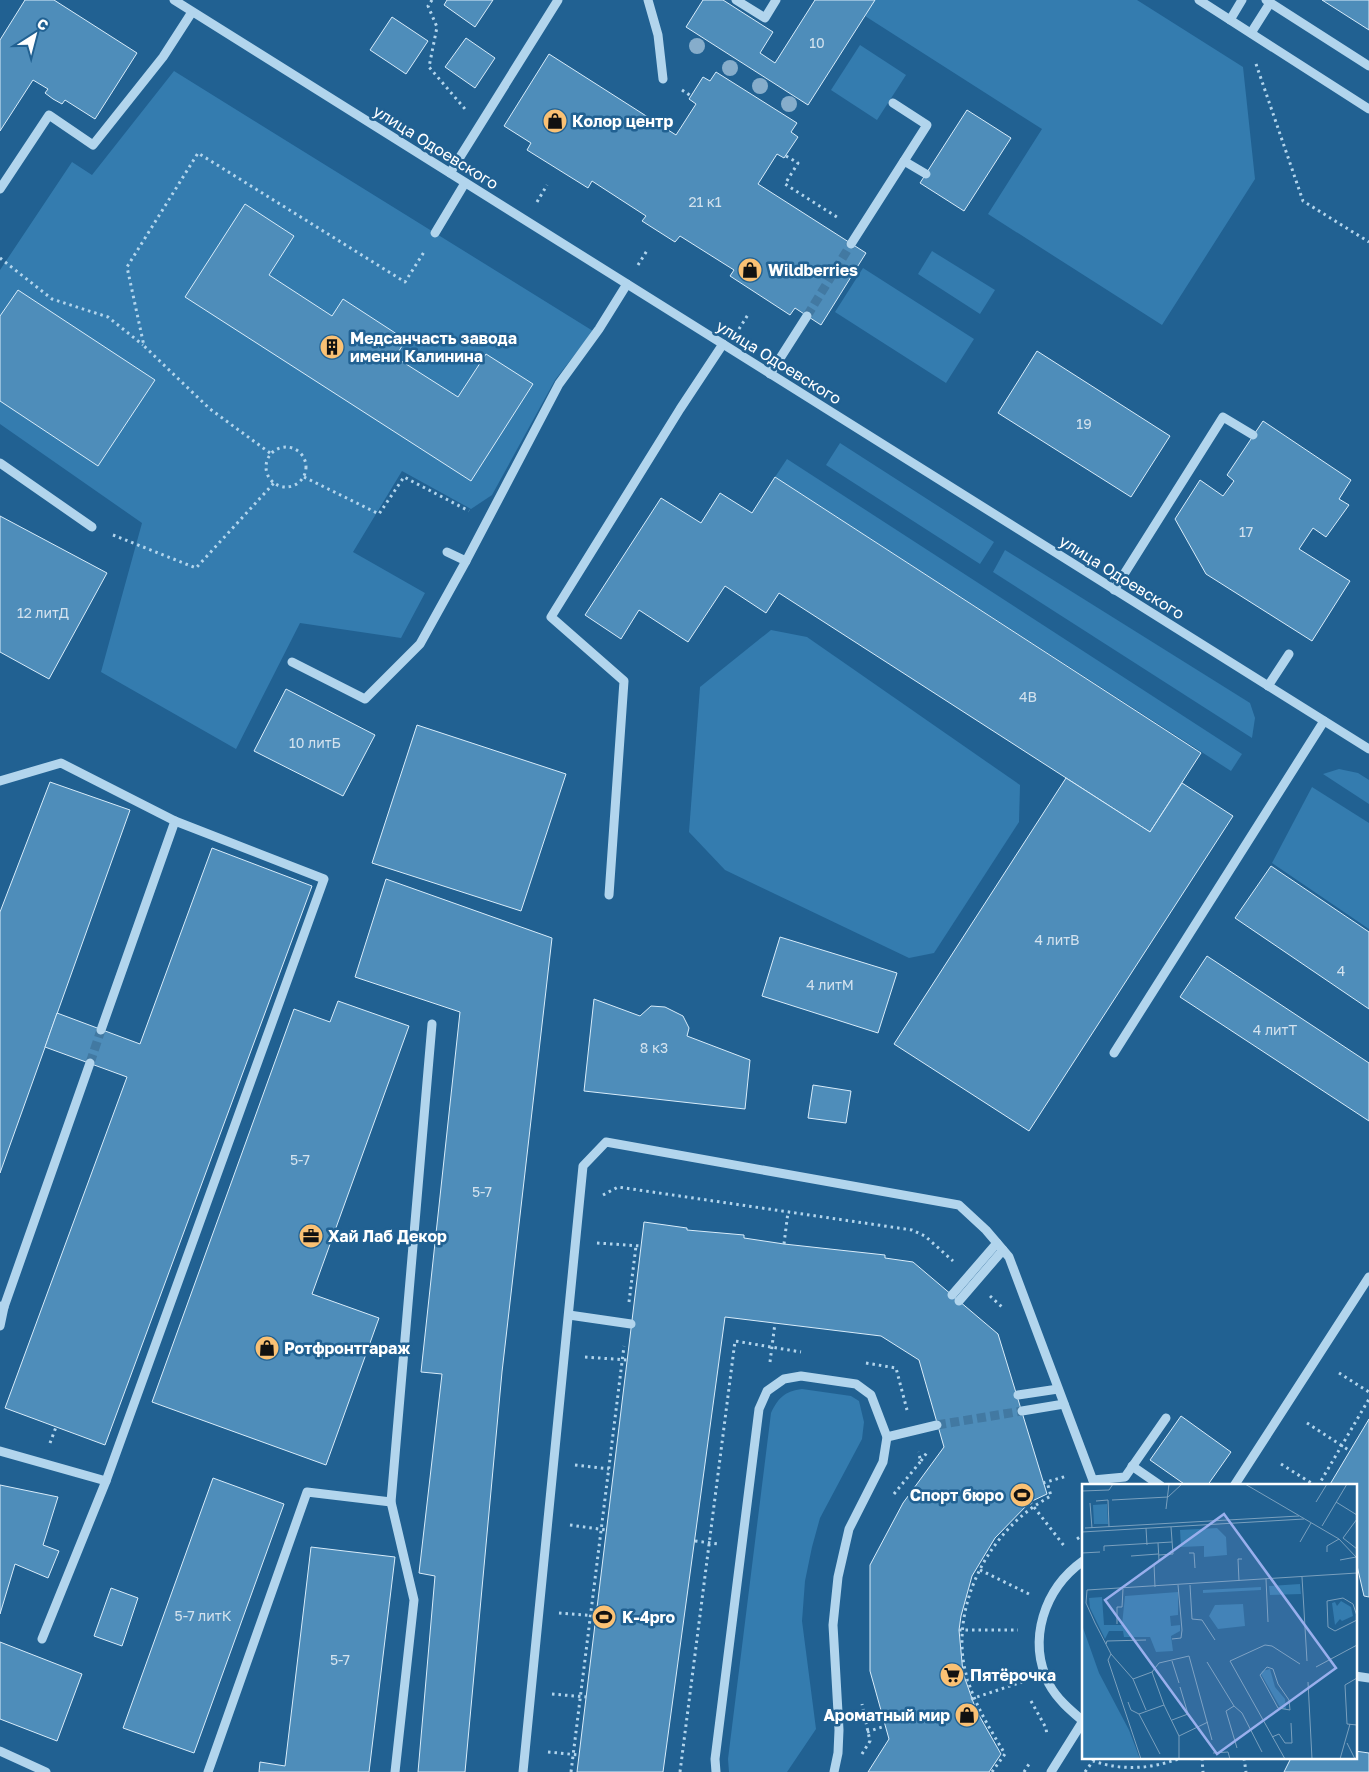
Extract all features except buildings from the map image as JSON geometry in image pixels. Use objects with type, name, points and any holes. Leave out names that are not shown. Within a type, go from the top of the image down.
[{"type":"street","name":"улица Одоевского","points":[[174,0],[1369,749]]},
{"type":"street","points":[[450,173],[558,0]]},
{"type":"street","points":[[648,0],[658,35],[663,79]]},
{"type":"street","points":[[736,0],[765,18],[776,0]]},
{"type":"street","points":[[1199,0],[1369,108]]},
{"type":"street","points":[[1230,20],[1242,0]]},
{"type":"street","points":[[1251,33],[1268,1],[1369,66]]},
{"type":"street","points":[[0,189],[49,115],[93,145],[162,57],[192,12]]},
{"type":"street","points":[[851,244],[927,125],[894,103]]},
{"type":"street","points":[[904,161],[926,174]]},
{"type":"street","points":[[435,234],[465,182]]},
{"type":"street","points":[[292,662],[365,699],[420,644],[559,384],[599,329],[627,284]]},
{"type":"street","points":[[770,374],[807,316]]},
{"type":"street","points":[[609,895],[624,681],[551,617],[723,344]]},
{"type":"street","points":[[1114,590],[1223,418],[1253,435]]},
{"type":"street","points":[[0,463],[92,527]]},
{"type":"street","points":[[447,552],[466,561]]},
{"type":"street","points":[[1268,686],[1289,654]]},
{"type":"street","points":[[1114,1053],[1324,721]]},
{"type":"street","points":[[0,781],[61,763],[175,820],[324,879],[106,1481],[42,1639]]},
{"type":"street","points":[[101,1030],[175,820]]},
{"type":"street","points":[[395,1772],[414,1600],[391,1502],[432,1024]]},
{"type":"street","points":[[0,1326],[2,1306],[90,1063]]},
{"type":"street","points":[[523,1772],[583,1166],[606,1142],[959,1205],[1009,1257],[1094,1483],[1124,1477],[1166,1418]]},
{"type":"street","points":[[955,1298],[1000,1246]]},
{"type":"street","points":[[1235,1484],[1369,1278]]},
{"type":"street","points":[[569,1315],[629,1323]]},
{"type":"street","points":[[716,1772],[715,1759],[758,1409],[767,1391],[784,1379],[801,1376],[856,1384],[871,1395],[887,1437],[883,1462],[849,1529],[838,1577],[833,1625],[839,1736],[834,1772]]},
{"type":"street","points":[[1018,1395],[1058,1388]]},
{"type":"street","points":[[1022,1411],[1064,1404]]},
{"type":"street","points":[[887,1437],[937,1426]]},
{"type":"street","points":[[0,1451],[106,1481]]},
{"type":"street","points":[[1132,1466],[1158,1484]]},
{"type":"street","points":[[208,1772],[307,1492],[391,1502]]},
{"type":"street","points":[[1082,1563],[1070,1570],[1054,1589],[1044,1611],[1039,1636],[1041,1660],[1050,1684],[1064,1704],[1082,1720]]},
{"type":"street","points":[[1356,1676],[1369,1678]]},
{"type":"street","points":[[1051,1772],[1082,1723]]},
{"type":"street","points":[[0,1751],[46,1772]]},
{"type":"path","points":[[432,0],[428,6],[437,27],[429,67],[479,126]]},
{"type":"path","points":[[1251,33],[1256,68],[1303,201],[1369,242]]},
{"type":"path","points":[[144,346],[127,266],[198,153],[405,282],[435,234]]},
{"type":"path","points":[[786,156],[798,163],[785,184],[859,231]]},
{"type":"path","points":[[0,258],[52,299],[108,317],[144,346],[210,409],[270,453]]},
{"type":"path","points":[[282,446],[295,448],[304,457],[306,470],[304,476],[294,486],[287,487],[274,483],[266,473],[267,459],[270,453],[282,446]]},
{"type":"path","points":[[304,476],[379,514],[404,477],[470,511]]},
{"type":"path","points":[[92,527],[196,568],[274,483]]},
{"type":"path","points":[[602,1198],[605,1193],[618,1187],[912,1230],[938,1246],[1008,1312]]},
{"type":"path","points":[[784,1244],[788,1212]]},
{"type":"path","points":[[572,1772],[622,1360],[629,1323],[635,1255],[639,1246],[594,1242]]},
{"type":"path","points":[[635,1255],[640,1255]]},
{"type":"path","points":[[767,1391],[775,1323]]},
{"type":"path","points":[[582,1357],[627,1360]]},
{"type":"path","points":[[892,1496],[921,1461],[896,1368]]},
{"type":"path","points":[[1339,1373],[1369,1392]]},
{"type":"path","points":[[1318,1484],[1369,1399]]},
{"type":"path","points":[[1307,1423],[1350,1451]]},
{"type":"path","points":[[610,1459],[615,1460]]},
{"type":"path","points":[[1281,1464],[1314,1484]]},
{"type":"path","points":[[571,1465],[609,1469]]},
{"type":"path","points":[[992,1772],[1004,1754],[977,1709],[964,1673],[961,1644],[963,1616],[974,1577],[980,1570],[984,1558],[1009,1528],[1033,1506],[1051,1496],[1045,1482],[1070,1475]]},
{"type":"path","points":[[608,1478],[613,1478]]},
{"type":"path","points":[[1030,1502],[1066,1547]]},
{"type":"path","points":[[565,1525],[606,1530]]},
{"type":"path","points":[[600,1540],[605,1540]]},
{"type":"path","points":[[980,1570],[1030,1594]]},
{"type":"path","points":[[556,1622],[558,1603]]},
{"type":"path","points":[[592,1608],[597,1608]]},
{"type":"path","points":[[557,1613],[596,1616]]},
{"type":"path","points":[[961,1630],[1018,1630]]},
{"type":"path","points":[[973,1699],[1022,1682]]},
{"type":"path","points":[[550,1685],[549,1694],[586,1697]]},
{"type":"path","points":[[860,1757],[870,1741],[861,1700]]},
{"type":"path","points":[[543,1758],[544,1751],[580,1754]]},
{"type":"path","points":[[1086,1772],[1093,1761],[1121,1768],[1142,1768],[1162,1765],[1175,1760]]},
{"type":"shaded area","points":[[875,0],[1137,0],[1243,67],[1255,179],[1162,325],[988,214],[1042,129],[865,16]]},
{"type":"shaded area","points":[[860,45],[906,75],[877,120],[831,90]]},
{"type":"shaded area","points":[[174,71],[593,331],[555,380],[492,495],[471,509],[402,471],[353,552],[425,593],[401,638],[300,623],[236,749],[101,672],[142,523],[0,424],[0,270],[72,162],[92,175]]},
{"type":"shaded area","points":[[932,251],[995,290],[980,314],[918,274]]},
{"type":"shaded area","points":[[863,268],[974,339],[946,383],[835,312]]},
{"type":"shaded area","points":[[840,443],[994,542],[980,564],[826,465]]},
{"type":"shaded area","points":[[787,459],[1242,754],[1231,771],[775,477]]},
{"type":"shaded area","points":[[1005,550],[1250,703],[1255,718],[1252,738],[993,572]]},
{"type":"shaded area","points":[[771,630],[807,637],[1020,785],[1019,822],[934,953],[909,958],[725,870],[689,832],[700,687]]},
{"type":"shaded area","points":[[1339,769],[1358,773],[1369,780],[1369,804],[1323,774]]},
{"type":"shaded area","points":[[1312,787],[1369,823],[1369,929],[1272,863]]},
{"type":"shaded area","points":[[802,1389],[851,1396],[859,1401],[864,1422],[862,1439],[820,1518],[805,1581],[802,1621],[816,1729],[787,1772],[729,1772],[728,1759],[771,1413],[776,1403],[783,1396],[791,1391]]},
{"type":"tunnel","points":[[807,316],[851,244]]},
{"type":"tunnel","points":[[90,1063],[101,1030]]},
{"type":"tunnel","points":[[937,1425],[1022,1411]]},
{"type":"place","name":"Колор центр","points":[[555,121]]},
{"type":"place","name":"Wildberries","points":[[750,270]]},
{"type":"place","name":"Медсанчасть завода имени Калинина","points":[[332,347]]},
{"type":"place","name":"Хай Лаб Декор","points":[[311,1236]]},
{"type":"place","name":"Ротфронтгараж","points":[[267,1348]]},
{"type":"place","name":"Спорт бюро","points":[[1022,1495]]},
{"type":"place","name":"K-4pro","points":[[604,1617]]},
{"type":"place","name":"Пятёрочка","points":[[952,1675]]},
{"type":"place","name":"Ароматный мир","points":[[967,1715]]}]
